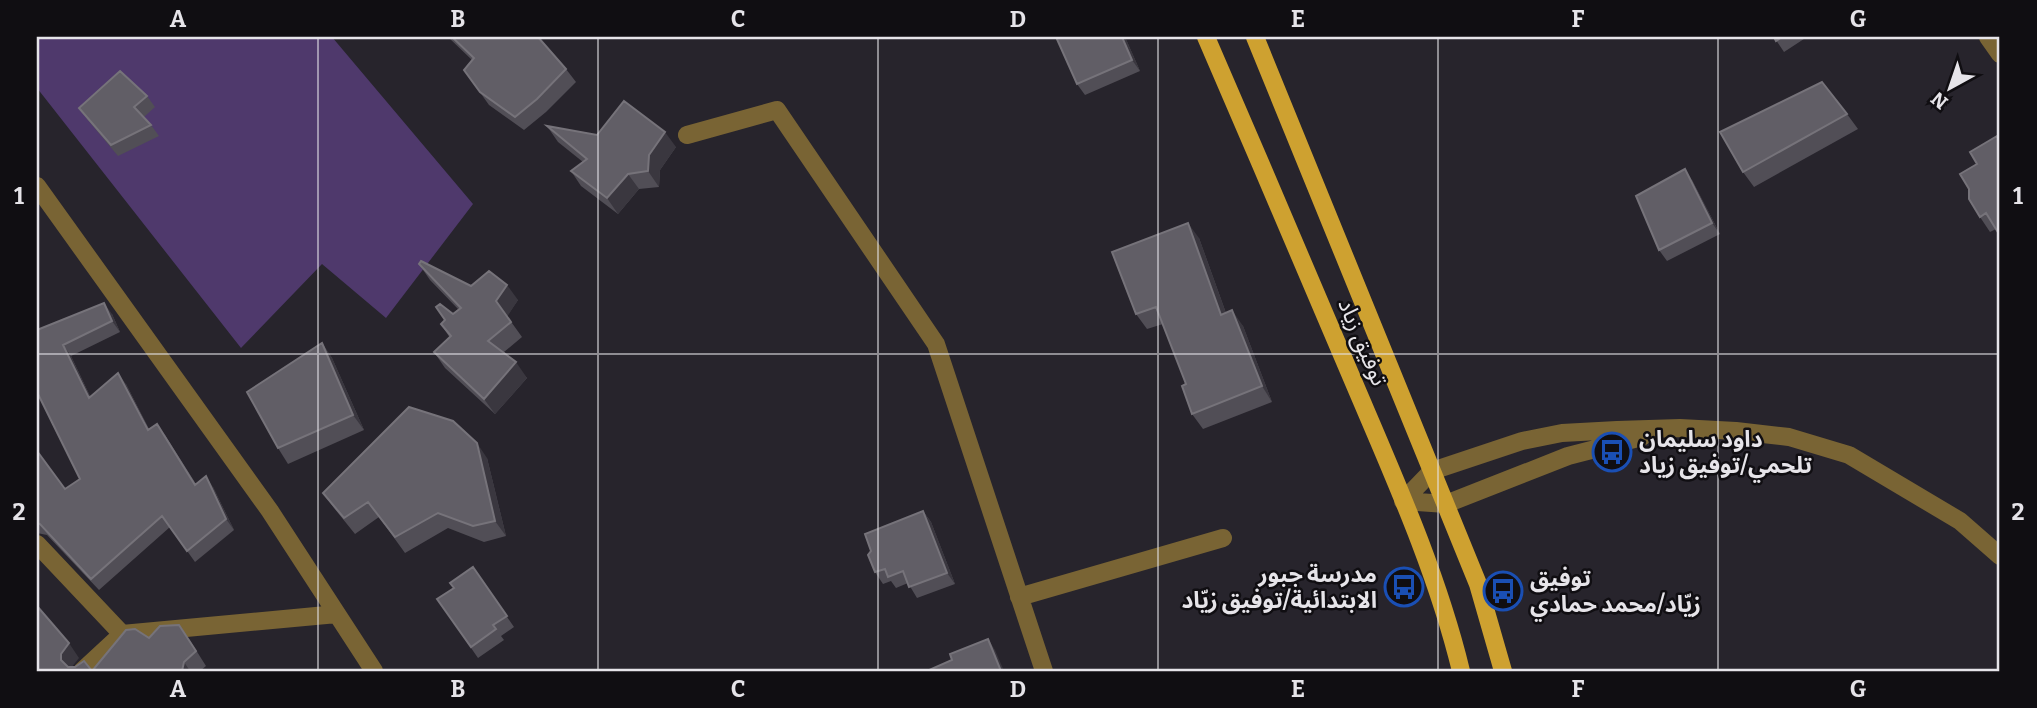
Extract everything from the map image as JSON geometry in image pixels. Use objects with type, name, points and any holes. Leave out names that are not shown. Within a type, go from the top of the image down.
[{"type":"main road","name":"توفيق زياد","points":[[1206,37],[1403,501],[1450,628],[1461,671]]},
{"type":"main road","name":"توفيق زياد","points":[[1255,37],[1478,584],[1503,671]]},
{"type":"street","points":[[1988,37],[2000,54]]},
{"type":"street","points":[[687,135],[778,110],[936,344],[1044,671]]},
{"type":"street","points":[[37,186],[270,511],[374,671]]},
{"type":"street","points":[[1403,501],[1432,471],[1522,441],[1562,433],[1680,428],[1736,431],[1789,437],[1849,454],[1961,521],[2000,556]]},
{"type":"street","points":[[1403,501],[1446,504],[1568,456],[1680,428]]},
{"type":"street","points":[[1019,597],[1223,538]]},
{"type":"street","points":[[37,544],[122,634]]},
{"type":"street","points":[[82,671],[122,634],[337,614]]},
{"type":"shaded area","points":[[37,37],[332,37],[473,204],[386,318],[322,264],[241,348],[37,88]]},
{"type":"building","points":[[452,37],[538,37],[566,69],[515,117],[480,92],[464,70],[474,58]]},
{"type":"building","points":[[1056,37],[1122,37],[1132,60],[1077,84]]},
{"type":"building","points":[[120,71],[147,96],[134,107],[151,125],[111,145],[79,108]]},
{"type":"building","points":[[1822,82],[1847,114],[1743,172],[1720,132]]},
{"type":"building","points":[[624,101],[665,132],[649,155],[648,171],[628,174],[607,198],[571,171],[587,159],[547,126],[597,135]]},
{"type":"building","points":[[1997,136],[2000,141],[1999,234],[1986,213],[1980,217],[1969,199],[1969,189],[1960,174],[1977,164],[1970,152]]},
{"type":"building","points":[[1685,169],[1712,223],[1659,250],[1636,196]]},
{"type":"building","points":[[1188,223],[1221,315],[1232,310],[1262,386],[1192,414],[1182,386],[1186,384],[1156,307],[1136,314],[1112,252]]},
{"type":"building","points":[[421,261],[471,286],[489,271],[507,285],[496,301],[511,322],[488,341],[516,362],[484,399],[434,352],[451,336],[441,324],[445,320],[436,307],[440,304],[453,314],[461,308],[419,264]]},
{"type":"building","points":[[104,303],[112,321],[63,345],[89,398],[118,373],[148,430],[157,424],[195,485],[206,476],[226,519],[187,551],[162,516],[91,579],[37,523],[37,451],[65,489],[80,479],[37,392],[37,330]]},
{"type":"building","points":[[322,343],[353,415],[278,448],[247,392]]},
{"type":"building","points":[[409,407],[453,421],[477,443],[495,521],[473,526],[438,513],[395,537],[368,502],[344,518],[323,493]]},
{"type":"building","points":[[923,511],[947,573],[909,587],[903,571],[888,577],[885,569],[875,572],[868,555],[871,551],[865,534]]},
{"type":"building","points":[[473,567],[507,616],[493,625],[496,629],[471,647],[437,599],[454,588],[450,583]]},
{"type":"building","points":[[37,606],[69,643],[61,654],[61,660],[68,667],[75,667],[84,661],[92,671],[37,671]]},
{"type":"building","points":[[179,625],[196,651],[184,662],[182,671],[92,671],[126,630],[135,629],[149,638],[160,626]]},
{"type":"building","points":[[988,639],[1001,671],[929,670],[952,660],[950,654]]},
{"type":"place","name":"داود سليمان تلحمي/توفيق زياد","points":[[1612,452]]},
{"type":"place","name":"مدرسة جبور الابتدائية/توفيق زيّاد","points":[[1404,587]]},
{"type":"place","name":"توفيق زيّاد/محمد حمادي","points":[[1503,591]]}]
